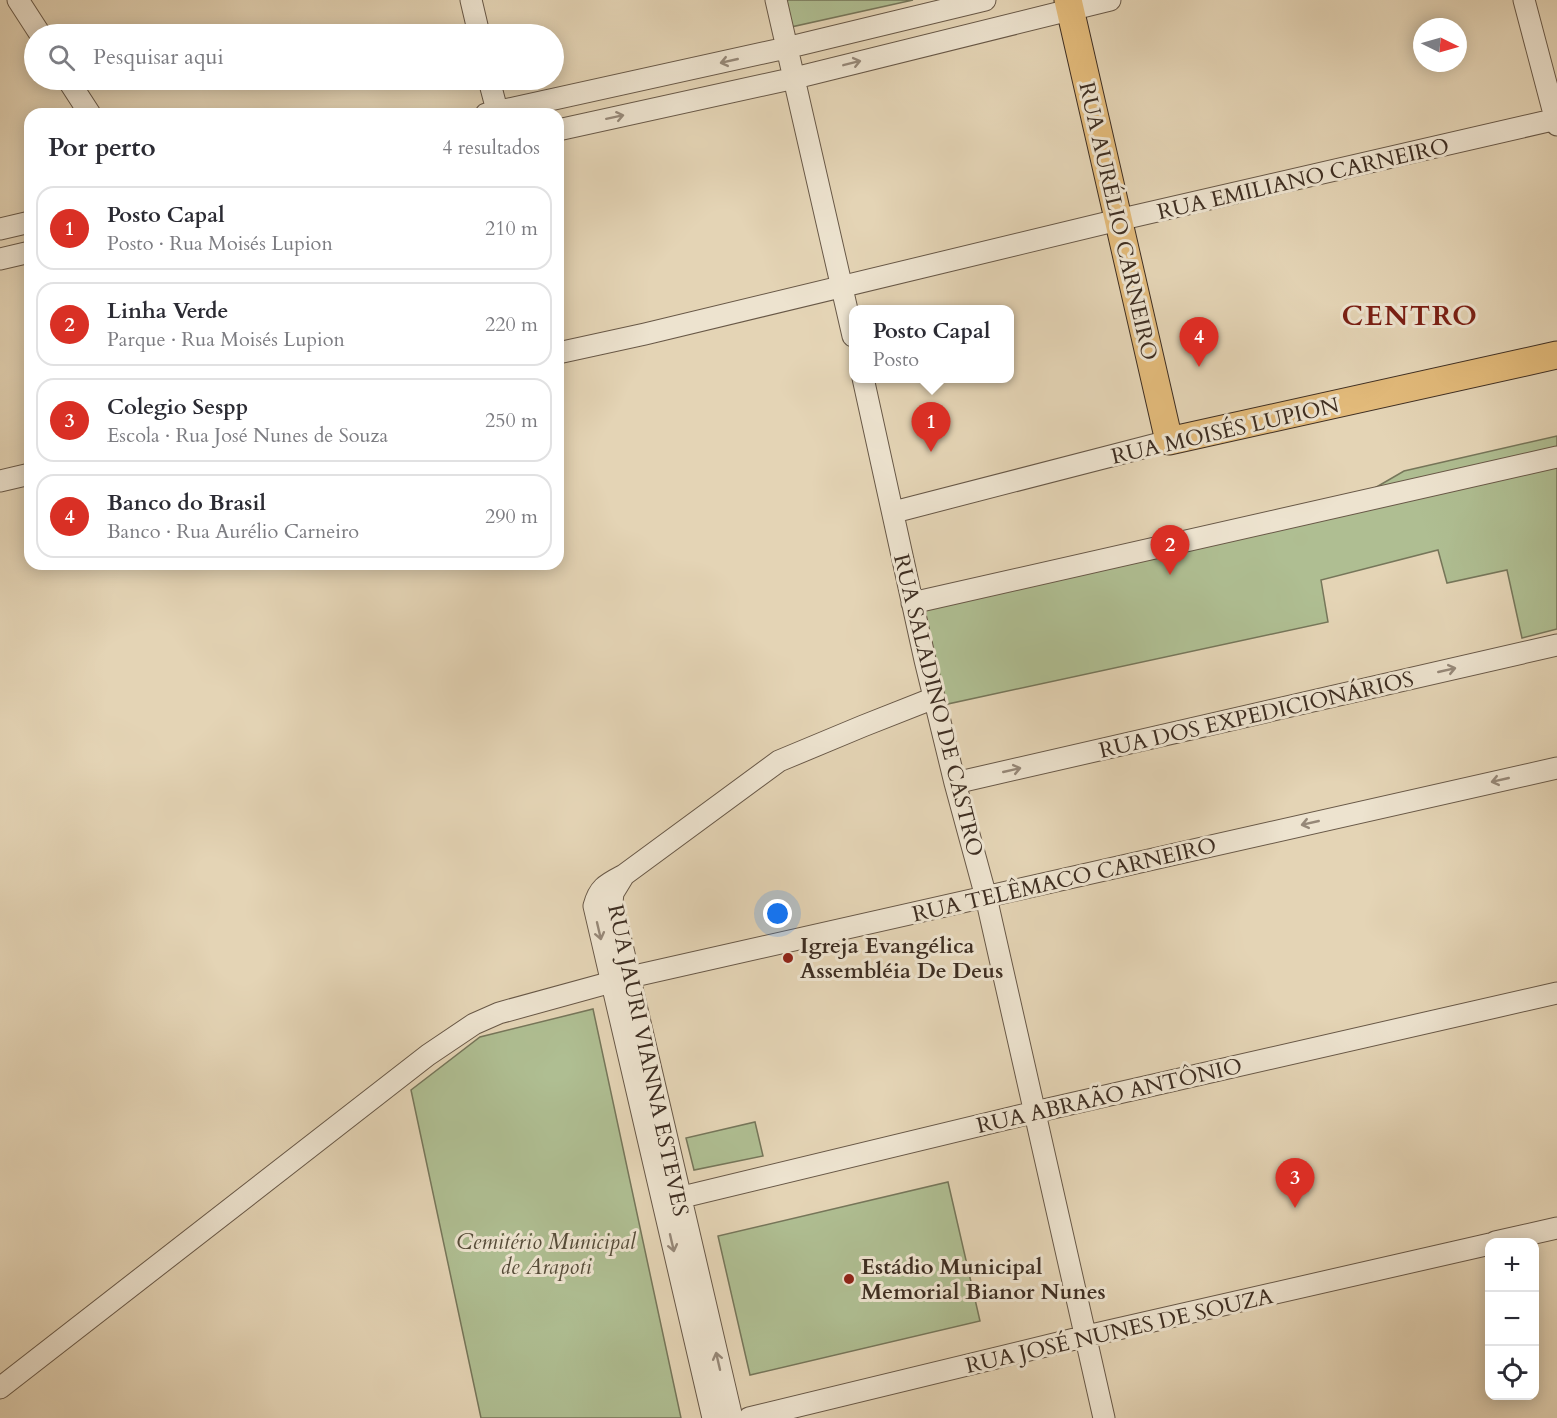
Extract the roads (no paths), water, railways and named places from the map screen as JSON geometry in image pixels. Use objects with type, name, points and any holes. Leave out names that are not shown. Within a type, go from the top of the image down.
[{"type":"main road","name":"RUA AURÉLIO CARNEIRO","points":[[1069,4],[1169,441]]},
{"type":"main road","name":"RUA MOISÉS LUPION","points":[[1169,441],[1557,356]]},
{"type":"street","points":[[18,0],[34,24]]},
{"type":"street","points":[[471,0],[477,24]]},
{"type":"street","points":[[776,0],[849,318]]},
{"type":"street","points":[[516,108],[786,48],[985,0]]},
{"type":"street","points":[[564,129],[795,78],[1069,4],[1110,0]]},
{"type":"street","points":[[1524,0],[1557,121]]},
{"type":"street","points":[[677,72],[685,102]]},
{"type":"street","points":[[74,90],[86,108]]},
{"type":"street","points":[[491,90],[493,108]]},
{"type":"street","name":"RUA EMILIANO CARNEIRO","points":[[564,352],[1118,220],[1557,121]]},
{"type":"street","points":[[0,229],[24,223]]},
{"type":"street","points":[[0,259],[24,253]]},
{"type":"street","name":"RUA SALADINO DE CASTRO","points":[[864,383],[934,698],[986,897],[1104,1418]]},
{"type":"street","name":"RUA MOISÉS LUPION","points":[[894,512],[1169,441]]},
{"type":"street","points":[[912,603],[1557,457]]},
{"type":"street","points":[[0,481],[24,475]]},
{"type":"street","name":"RUA DOS EXPEDICIONÁRIOS","points":[[955,783],[1557,645]]},
{"type":"street","name":"RUA JAURI VIANNA ESTEVES","points":[[713,1418],[671,1200],[620,979],[613,893],[624,874],[779,761],[934,698]]},
{"type":"street","name":"RUA TELÊMACO CARNEIRO","points":[[0,1388],[428,1055],[474,1024],[499,1013],[620,979],[1557,768]]},
{"type":"street","name":"RUA ABRAÃO ANTÔNIO","points":[[671,1200],[1035,1112],[1557,993]]},
{"type":"street","name":"RUA JAURI VIANNA ESTEVES","points":[[671,1200],[732,1418]]},
{"type":"street","points":[[1513,1238],[1557,1228]]},
{"type":"street","name":"RUA JOSÉ NUNES DE SOUZA","points":[[749,1418],[1087,1336],[1485,1245]]},
{"type":"place","name":"Banco do Brasil","points":[[1199,367]]},
{"type":"place","name":"Posto Capal","points":[[931,452]]},
{"type":"place","name":"Linha Verde","points":[[1170,575]]},
{"type":"place","name":"Igreja Evangélica Assembléia De Deus","points":[[788,958]]},
{"type":"place","name":"Colegio Sespp","points":[[1295,1208]]},
{"type":"place","name":"Estádio Municipal Memorial Bianor Nunes","points":[[849,1279]]},
{"type":"district","name":"CENTRO","points":[[1410,315]]},
{"type":"park label","name":"Cemitério Municipal de Arapoti","points":[[546,1254]]}]
